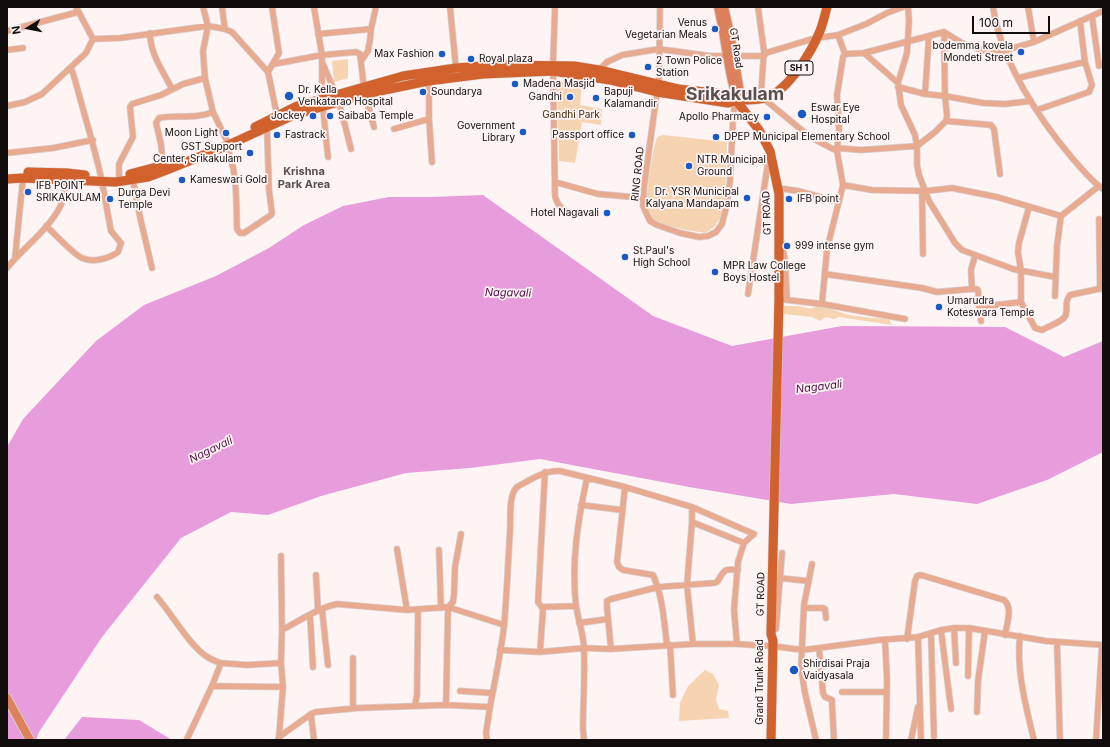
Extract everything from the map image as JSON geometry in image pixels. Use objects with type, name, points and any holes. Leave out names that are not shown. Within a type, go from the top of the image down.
[{"type":"main road","name":"GT Road","points":[[718,7],[724,35],[731,55],[738,98]]},
{"type":"main road","points":[[724,7],[731,55]]},
{"type":"main road","name":"SH 1","points":[[7,178],[133,180],[164,171],[323,103],[365,91],[429,77],[456,68],[496,65],[553,68],[728,103],[738,98],[772,95],[790,79],[811,49],[822,7]]},
{"type":"main road","name":"SH 1","points":[[814,38],[823,23],[827,7]]},
{"type":"main road","name":"SH 1","points":[[429,77],[574,66],[600,70],[658,88]]},
{"type":"main road","name":"GT ROAD","points":[[738,98],[760,130],[770,151],[778,188],[783,299],[778,309],[777,554],[771,633]]},
{"type":"main road","name":"SH 1","points":[[7,172],[67,173],[101,179],[118,176],[162,166],[226,144],[297,106],[323,103]]},
{"type":"main road","name":"Grand Trunk Road","points":[[771,633],[768,642],[770,646],[771,740]]},
{"type":"main road","name":"Grand Trunk Road","points":[[767,740],[770,646]]},
{"type":"main road","points":[[7,698],[30,740]]},
{"type":"street","points":[[203,7],[208,26],[204,51],[205,78],[213,112],[226,144],[234,176],[237,229],[240,233],[244,233],[271,216],[272,213],[269,190],[267,127]]},
{"type":"street","points":[[222,7],[225,29]]},
{"type":"street","points":[[268,72],[279,53],[272,7]]},
{"type":"street","points":[[314,7],[322,57],[323,103],[328,158]]},
{"type":"street","points":[[361,61],[368,51],[376,7]]},
{"type":"street","points":[[450,7],[456,68]]},
{"type":"street","points":[[555,7],[553,68],[555,182],[557,203],[561,208],[574,216]]},
{"type":"street","name":"RING ROAD","points":[[660,7],[658,88],[643,206],[650,221],[680,233],[699,236],[708,236],[716,232],[722,224],[730,181],[733,120],[738,98]]},
{"type":"street","points":[[758,7],[764,56],[762,96],[810,137],[837,149],[861,150],[917,146],[936,132],[946,121],[947,112],[945,96],[944,32]]},
{"type":"street","points":[[600,70],[607,62],[622,55],[659,50],[710,56],[764,56],[766,53],[814,38],[838,35],[866,24],[887,10],[903,7]]},
{"type":"street","points":[[908,7],[909,21],[906,59],[898,85],[901,106],[915,135],[917,146],[917,165],[924,191],[933,208],[955,243],[962,250],[1013,270],[1055,276]]},
{"type":"street","points":[[993,7],[995,23],[1005,50],[1031,101],[1064,147],[1090,178],[1101,187],[1061,216],[1057,246],[1055,296]]},
{"type":"street","points":[[1028,7],[1034,42]]},
{"type":"street","points":[[7,30],[77,9],[93,39]]},
{"type":"street","points":[[845,54],[864,53],[944,32],[962,43],[981,50],[992,52],[1005,50],[1034,42],[1103,11]]},
{"type":"street","points":[[1092,16],[1099,66]]},
{"type":"street","points":[[1037,110],[1089,92],[1092,89],[1085,62],[1080,21]]},
{"type":"street","points":[[93,39],[120,38],[208,26],[225,29],[232,32],[268,72],[277,116]]},
{"type":"street","points":[[318,34],[371,29]]},
{"type":"street","points":[[150,34],[150,47],[172,89]]},
{"type":"street","points":[[822,304],[827,249],[843,185],[837,149],[839,129],[837,95],[843,57],[845,54],[838,35]]},
{"type":"street","points":[[925,94],[929,36]]},
{"type":"street","points":[[7,106],[25,102],[42,94],[86,53],[93,39]]},
{"type":"street","points":[[7,50],[23,48]]},
{"type":"street","points":[[274,64],[356,52],[360,54],[365,91],[374,127]]},
{"type":"street","points":[[864,53],[898,85],[925,94],[945,96],[983,104],[1005,104],[1031,101]]},
{"type":"street","points":[[322,57],[338,99],[351,149]]},
{"type":"street","points":[[1018,78],[1085,62]]},
{"type":"street","points":[[46,226],[80,258],[92,260],[105,259],[118,252],[121,242],[111,232],[93,140],[71,68]]},
{"type":"street","points":[[429,77],[429,119],[432,162]]},
{"type":"street","points":[[118,176],[119,164],[133,137],[130,107],[132,104],[161,95],[189,82],[205,78]]},
{"type":"street","points":[[162,166],[161,144],[156,123],[159,118],[190,117],[205,115],[213,112]]},
{"type":"street","points":[[394,129],[429,119]]},
{"type":"street","points":[[946,121],[991,125],[994,129],[1000,174]]},
{"type":"street","points":[[7,152],[53,148],[93,140]]},
{"type":"street","points":[[748,294],[770,151]]},
{"type":"street","points":[[15,258],[23,178]]},
{"type":"street","points":[[7,268],[46,226],[59,208],[63,198],[66,180]]},
{"type":"street","points":[[133,180],[152,268]]},
{"type":"street","points":[[555,182],[598,194],[644,198]]},
{"type":"street","points":[[843,185],[872,190],[924,191],[956,188],[997,197],[1061,216]]},
{"type":"street","points":[[778,188],[798,191],[838,202]]},
{"type":"street","points":[[923,254],[924,191]]},
{"type":"street","points":[[1029,207],[1018,247],[1021,271],[1021,302],[1035,328],[1042,330],[1064,318],[1066,314],[1066,300],[1070,295],[1101,288],[1099,219]]},
{"type":"street","points":[[972,289],[971,270],[975,256]]},
{"type":"street","points":[[825,274],[922,288],[933,292],[976,289],[978,290],[981,321]]},
{"type":"street","points":[[783,299],[822,304],[905,319]]},
{"type":"street","points":[[979,307],[1021,302]]},
{"type":"street","points":[[487,740],[486,733],[504,624],[512,496],[517,487],[545,472],[553,470],[560,471],[625,487],[692,507],[754,534],[751,538],[744,542],[738,562],[734,610],[737,644]]},
{"type":"street","points":[[540,652],[543,613],[542,607],[538,602],[545,472]]},
{"type":"street","points":[[584,740],[584,648],[576,606],[574,579],[575,553],[587,478]]},
{"type":"street","points":[[625,487],[617,562],[619,567],[623,570],[653,575],[658,587],[669,645],[673,695]]},
{"type":"street","points":[[582,505],[622,510]]},
{"type":"street","points":[[692,507],[687,585],[693,644]]},
{"type":"street","points":[[692,522],[744,542]]},
{"type":"street","points":[[446,705],[448,607],[453,602],[455,567],[461,534]]},
{"type":"street","points":[[397,549],[407,610]]},
{"type":"street","points":[[439,550],[441,608]]},
{"type":"street","points":[[771,633],[776,628],[779,578],[777,554]]},
{"type":"street","points":[[279,738],[283,687],[281,663],[281,556]]},
{"type":"street","points":[[812,564],[804,608],[802,676],[816,740]]},
{"type":"street","points":[[611,649],[608,601],[611,599],[658,587],[714,583],[717,582],[722,572],[726,570],[738,570]]},
{"type":"street","points":[[316,575],[328,665]]},
{"type":"street","points":[[907,639],[915,581],[918,576],[921,575],[1007,602],[1009,607],[1006,635]]},
{"type":"street","points":[[779,578],[808,581]]},
{"type":"street","points":[[157,596],[192,643],[209,658],[221,663],[247,665],[281,663]]},
{"type":"street","points":[[282,630],[320,610],[337,604],[407,610],[448,607],[504,624]]},
{"type":"street","points":[[542,607],[576,606]]},
{"type":"street","points":[[804,608],[825,608],[826,618]]},
{"type":"street","points":[[415,706],[417,695],[418,610]]},
{"type":"street","points":[[310,615],[313,667]]},
{"type":"street","points":[[579,623],[608,619]]},
{"type":"street","points":[[500,650],[540,652],[584,648],[611,649],[693,644],[737,644],[803,650],[885,640],[907,639],[954,628],[969,628],[1057,642],[1102,645],[1096,740]]},
{"type":"street","points":[[954,628],[956,663]]},
{"type":"street","points":[[968,676],[969,628]]},
{"type":"street","points":[[941,630],[951,709]]},
{"type":"street","points":[[976,712],[978,681],[986,631]]},
{"type":"street","points":[[931,633],[934,736]]},
{"type":"street","points":[[1020,636],[1018,650],[1020,673],[1034,740]]},
{"type":"street","points":[[918,637],[921,740]]},
{"type":"street","points":[[885,640],[887,679],[886,740]]},
{"type":"street","points":[[1057,642],[1060,740]]},
{"type":"street","points":[[819,648],[823,694],[825,697],[832,700],[834,740]]},
{"type":"street","points":[[353,658],[353,708]]},
{"type":"street","points":[[187,739],[221,663]]},
{"type":"street","points":[[212,686],[283,687]]},
{"type":"street","points":[[460,691],[492,694]]},
{"type":"street","points":[[842,692],[887,692]]},
{"type":"street","points":[[911,740],[920,697]]},
{"type":"street","points":[[279,738],[311,714],[321,711],[353,708],[446,705],[490,707]]},
{"type":"street","points":[[311,714],[314,740]]},
{"type":"green space","points":[[348,59],[348,78],[334,82],[332,61]]},
{"type":"green space","name":"Gandhi Park","points":[[557,81],[582,84],[580,105],[602,109],[601,125],[582,122],[575,163],[559,161]]},
{"type":"green space","name":"NTR Municipal Ground","points":[[663,135],[727,142],[725,191],[722,210],[717,223],[705,233],[659,223],[649,216],[647,211],[647,190],[653,153],[657,137]]},
{"type":"green space","points":[[784,306],[800,306],[809,309],[816,306],[822,307],[850,315],[889,319],[892,325],[839,317],[834,319],[826,317],[820,321],[812,317],[784,314]]},
{"type":"green space","points":[[705,670],[713,674],[719,685],[716,699],[719,709],[728,711],[729,718],[679,721],[680,703],[688,686]]},
{"type":"water","name":"Nagavali","points":[[483,195],[653,316],[732,346],[842,326],[1005,327],[1064,357],[1103,341],[1103,452],[1047,480],[977,504],[894,494],[791,504],[689,487],[540,459],[470,468],[406,473],[321,496],[268,515],[231,512],[181,538],[102,637],[39,732],[36,740],[7,740],[7,447],[23,419],[96,341],[144,305],[216,276],[269,248],[304,225],[343,206],[389,197]]},
{"type":"water","points":[[82,717],[139,720],[172,740],[64,740]]},
{"type":"place","name":"Venus Vegetarian Meals","points":[[715,29]]},
{"type":"place","name":"bodemma kovela Mondeti Street","points":[[1021,52]]},
{"type":"place","name":"Max Fashion","points":[[442,54]]},
{"type":"place","name":"Royal plaza","points":[[471,59]]},
{"type":"place","name":"2 Town Police Station","points":[[648,67]]},
{"type":"place","name":"Madena Masjid","points":[[515,84]]},
{"type":"place","name":"Soundarya","points":[[423,92]]},
{"type":"place","name":"Dr. Kella Venkatarao Hospital","points":[[289,96]]},
{"type":"place","name":"Gandhi","points":[[570,97]]},
{"type":"place","name":"Bapuji Kalamandir","points":[[596,98]]},
{"type":"place","name":"Eswar Eye Hospital","points":[[802,114]]},
{"type":"place","name":"Jockey","points":[[313,116]]},
{"type":"place","name":"Saibaba Temple","points":[[330,116]]},
{"type":"place","name":"Apollo Pharmacy","points":[[767,117]]},
{"type":"place","name":"Government Library","points":[[523,132]]},
{"type":"place","name":"Moon Light","points":[[226,133]]},
{"type":"place","name":"Fastrack","points":[[277,135]]},
{"type":"place","name":"Passport office","points":[[632,135]]},
{"type":"place","name":"DPEP Municipal Elementary School","points":[[716,137]]},
{"type":"place","name":"GST Support Center, Srikakulam","points":[[250,153]]},
{"type":"place","name":"NTR Municipal Ground","points":[[689,166]]},
{"type":"place","name":"Kameswari Gold","points":[[182,180]]},
{"type":"place","name":"IFB POINT SRIKAKULAM","points":[[28,192]]},
{"type":"place","name":"Dr. YSR Municipal Kalyana Mandapam","points":[[747,198]]},
{"type":"place","name":"Durga Devi Temple","points":[[110,199]]},
{"type":"place","name":"IFB point","points":[[789,199]]},
{"type":"place","name":"Hotel Nagavali","points":[[607,213]]},
{"type":"place","name":"999 intense gym","points":[[787,246]]},
{"type":"place","name":"St.Paul's High School","points":[[625,257]]},
{"type":"place","name":"MPR Law College Boys Hostel","points":[[715,272]]},
{"type":"place","name":"Umarudra Koteswara Temple","points":[[939,307]]},
{"type":"place","name":"Shirdisai Praja Vaidyasala","points":[[794,670]]},
{"type":"district","name":"Srikakulam","points":[[735,95]]},
{"type":"district","name":"Krishna Park Area","points":[[304,178]]}]
